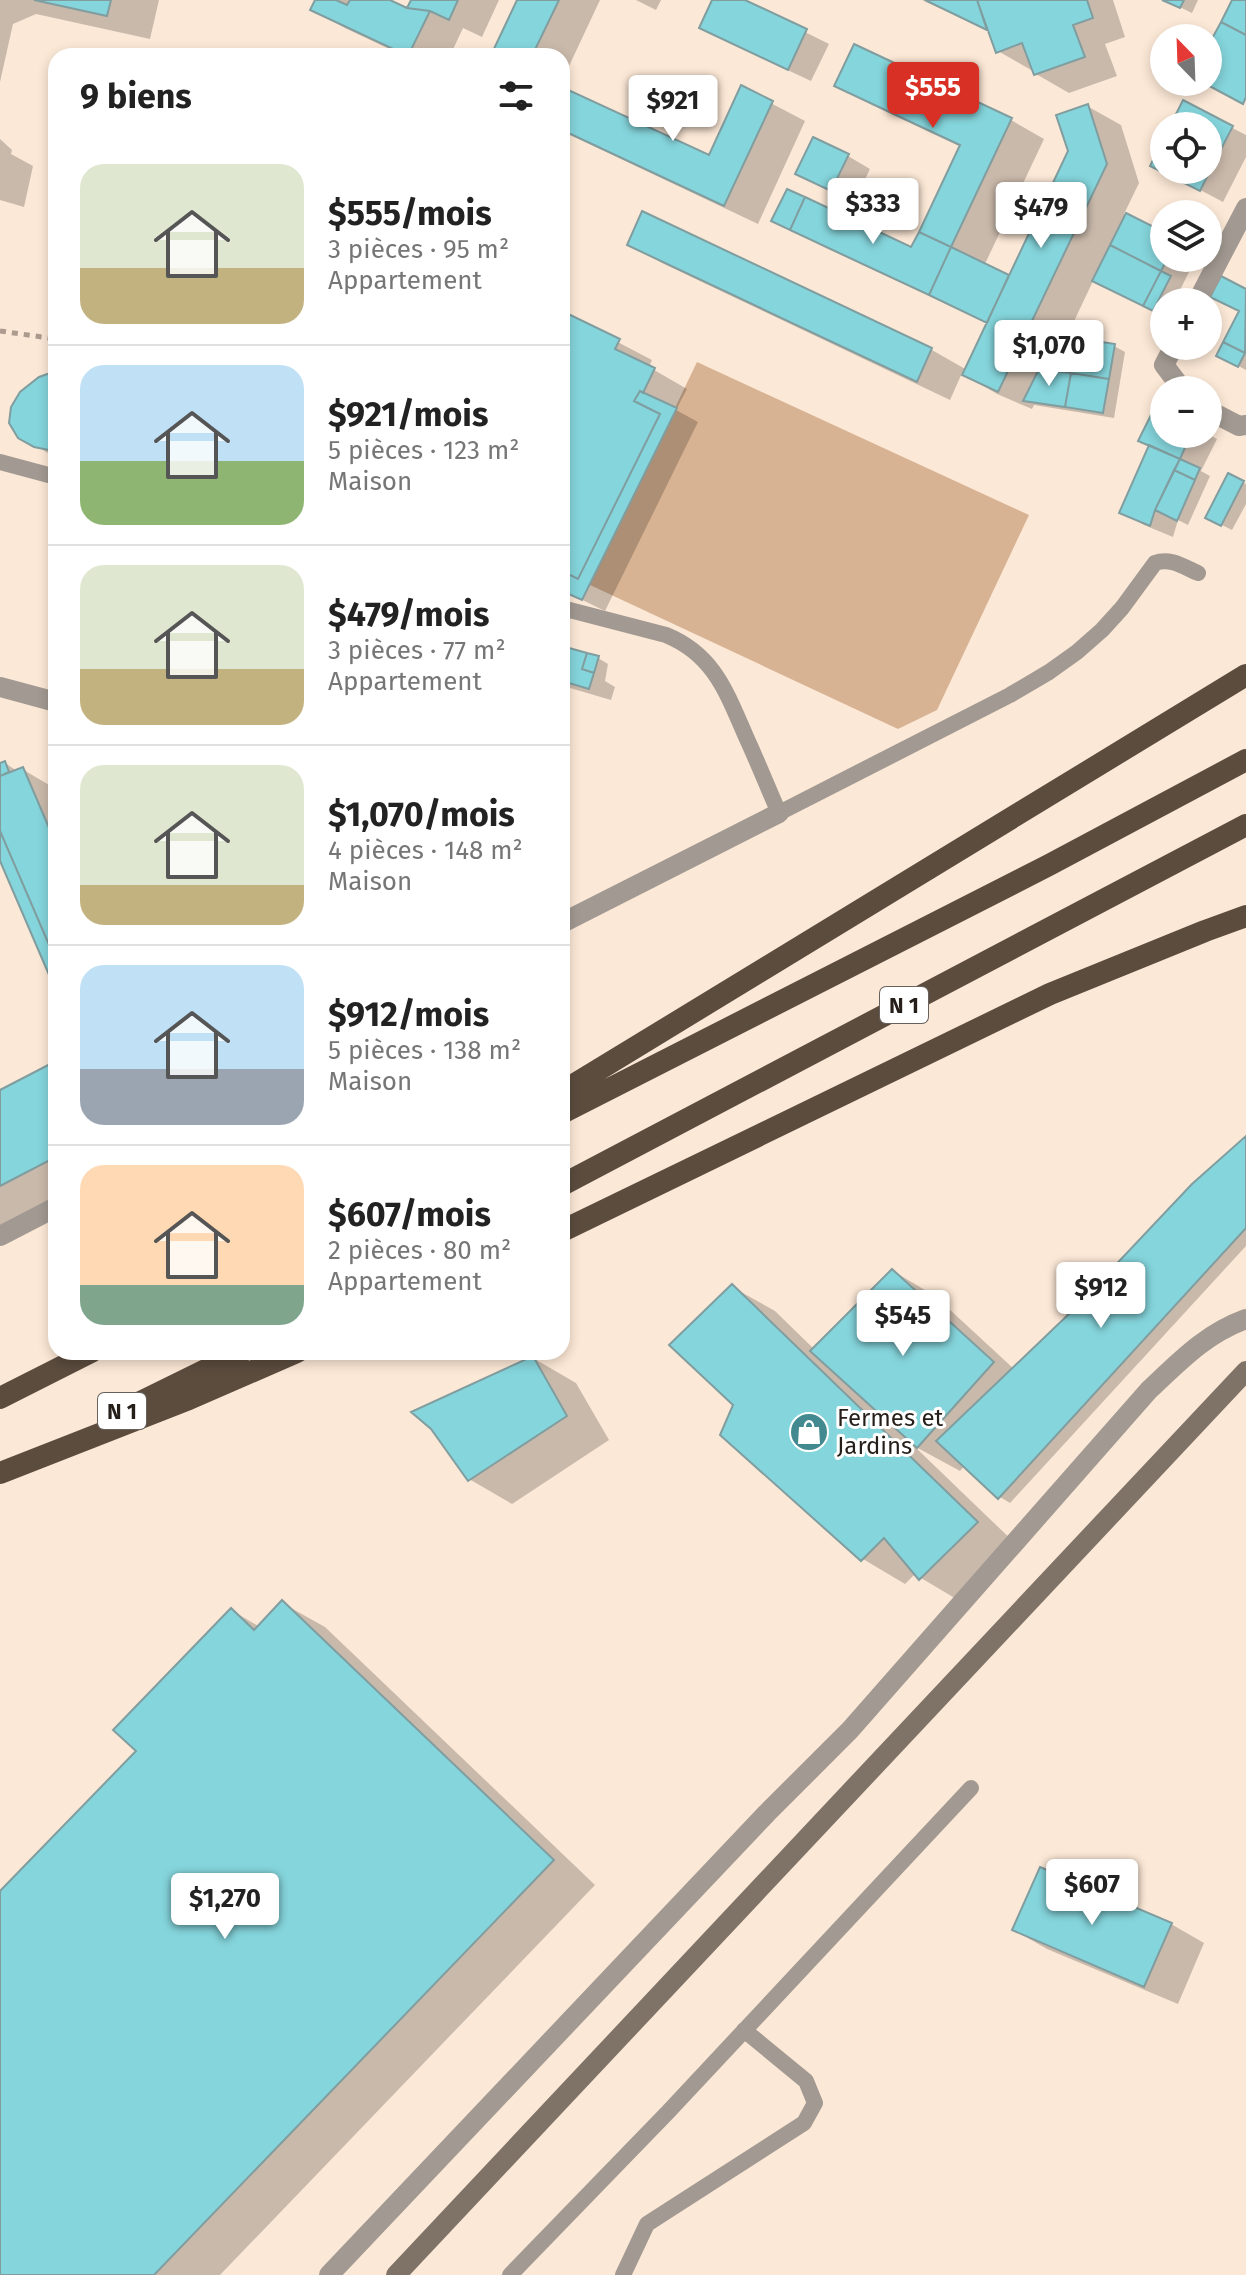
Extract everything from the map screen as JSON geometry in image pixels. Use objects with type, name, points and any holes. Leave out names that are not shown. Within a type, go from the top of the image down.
[{"type":"highway","points":[[570,1087],[1246,675]]},
{"type":"highway","name":"N 1","points":[[570,1109],[1049,865],[1246,760]]},
{"type":"highway","name":"N 1","points":[[570,1181],[1246,825]]},
{"type":"highway","points":[[570,1227],[1050,994],[1246,916]]},
{"type":"highway","points":[[0,1398],[75,1360]]},
{"type":"highway","name":"N 1","points":[[0,1470],[227,1360]]},
{"type":"highway","points":[[0,1470],[189,1399],[279,1360]]},
{"type":"main road","points":[[396,2275],[1246,1371]]},
{"type":"street","points":[[1204,288],[1246,208]]},
{"type":"street","points":[[1222,417],[1239,426],[1246,425]]},
{"type":"street","points":[[0,687],[48,700]]},
{"type":"street","points":[[570,919],[779,813]]},
{"type":"street","points":[[0,1236],[48,1211]]},
{"type":"street","points":[[329,2275],[745,1836],[850,1730],[1149,1390],[1197,1344],[1246,1319]]},
{"type":"lane","points":[[0,462],[48,475]]},
{"type":"lane","points":[[570,610],[666,635],[681,641],[708,664],[726,692],[779,813],[1049,672],[1102,630],[1155,563],[1171,561],[1198,573]]},
{"type":"lane","points":[[510,2275],[971,1788]]},
{"type":"lane","points":[[623,2275],[647,2224],[804,2123],[815,2103],[806,2081],[744,2030]]},
{"type":"path","points":[[0,331],[48,338]]},
{"type":"shaded area","points":[[697,362],[1029,515],[937,710],[898,729],[590,585]]},
{"type":"building","points":[[34,0],[111,0],[107,16]]},
{"type":"building","points":[[315,0],[336,0],[347,5],[350,0],[390,0],[407,8],[430,11],[412,48],[391,48],[310,10]]},
{"type":"building","points":[[411,0],[458,0],[449,20],[430,11],[407,8]]},
{"type":"building","points":[[517,0],[559,0],[536,48],[494,48]]},
{"type":"building","points":[[712,0],[745,0],[807,29],[788,70],[699,28]]},
{"type":"building","points":[[925,0],[977,0],[987,30]]},
{"type":"building","points":[[977,0],[1087,0],[1093,18],[1073,25],[1085,57],[1034,75],[1022,43],[996,53]]},
{"type":"building","points":[[1162,0],[1184,0],[1180,8]]},
{"type":"building","points":[[1232,0],[1246,0],[1246,35],[1221,22]]},
{"type":"building","points":[[1220,24],[1246,35],[1246,97],[1243,104],[1222,93]]},
{"type":"building","points":[[854,44],[1012,118],[951,247],[919,232],[960,145],[834,86]]},
{"type":"building","points":[[741,85],[773,101],[724,206],[570,134],[570,91],[709,155]]},
{"type":"building","points":[[1183,100],[1206,112],[1177,112]]},
{"type":"building","points":[[1088,104],[1107,164],[998,392],[962,375],[1068,151],[1056,115]]},
{"type":"building","points":[[1222,120],[1233,126],[1222,147]]},
{"type":"building","points":[[813,137],[849,154],[831,191],[795,174]]},
{"type":"building","points":[[1186,184],[1204,184],[1200,191]]},
{"type":"building","points":[[787,189],[805,197],[790,230],[771,221]]},
{"type":"building","points":[[805,197],[911,247],[919,232],[951,247],[929,295],[790,230]]},
{"type":"building","points":[[642,211],[932,348],[917,382],[627,245]]},
{"type":"building","points":[[1126,213],[1150,225],[1150,265],[1110,245]]},
{"type":"building","points":[[1110,245],[1150,265],[1150,272],[1160,272],[1143,306],[1092,281]]},
{"type":"building","points":[[951,247],[1009,275],[987,323],[929,295]]},
{"type":"building","points":[[1160,272],[1171,276],[1165,288],[1152,288]]},
{"type":"building","points":[[1221,276],[1246,289],[1245,353],[1223,342],[1239,311],[1222,303],[1222,288],[1215,288]]},
{"type":"building","points":[[1150,292],[1150,310],[1143,306]]},
{"type":"building","points":[[570,315],[620,339],[615,349],[655,368],[643,393],[640,391],[634,401],[660,414],[578,579],[570,575]]},
{"type":"building","points":[[1077,338],[1115,344],[1109,379],[1071,373]]},
{"type":"building","points":[[1222,344],[1245,353],[1238,367],[1222,359]]},
{"type":"building","points":[[1039,369],[1071,373],[1065,407],[1023,401]]},
{"type":"building","points":[[1071,373],[1109,379],[1103,413],[1065,407]]},
{"type":"building","points":[[48,374],[48,450],[34,447],[18,438],[9,423],[11,407],[20,392]]},
{"type":"building","points":[[640,391],[677,408],[582,600],[570,595],[570,575],[578,579],[660,414],[634,401]]},
{"type":"building","points":[[1150,417],[1150,446],[1138,441]]},
{"type":"building","points":[[1149,445],[1180,459],[1150,526],[1119,513]]},
{"type":"building","points":[[1154,448],[1185,448],[1180,459]]},
{"type":"building","points":[[1180,459],[1200,468],[1195,480],[1174,470]]},
{"type":"building","points":[[1174,470],[1195,480],[1177,521],[1155,510]]},
{"type":"building","points":[[1228,473],[1244,481],[1221,526],[1205,518]]},
{"type":"building","points":[[570,648],[587,653],[582,669],[594,673],[589,689],[570,683]]},
{"type":"building","points":[[587,653],[599,656],[594,673],[582,669]]},
{"type":"building","points":[[5,761],[9,772],[0,776],[0,763]]},
{"type":"building","points":[[23,767],[48,825],[48,942],[0,831],[0,776]]},
{"type":"building","points":[[0,831],[48,942],[48,972],[0,861]]},
{"type":"building","points":[[48,1065],[48,1161],[0,1186],[0,1090]]},
{"type":"building","points":[[1246,1136],[1246,1228],[998,1499],[936,1441],[1072,1311],[1192,1184]]},
{"type":"building","points":[[892,1269],[994,1362],[917,1448],[810,1351]]},
{"type":"building","points":[[732,1284],[978,1522],[919,1580],[884,1538],[861,1561],[720,1435],[733,1405],[669,1345]]},
{"type":"building","points":[[524,1360],[535,1360],[567,1416],[468,1481],[431,1429],[411,1412]]},
{"type":"building","points":[[282,1600],[554,1860],[154,2275],[0,2275],[0,1891],[136,1751],[113,1730],[231,1608],[254,1630]]},
{"type":"building","points":[[1040,1867],[1172,1923],[1144,1987],[1012,1930]]},
{"type":"place","name":"Fermes et Jardins","points":[[809,1432]]}]
